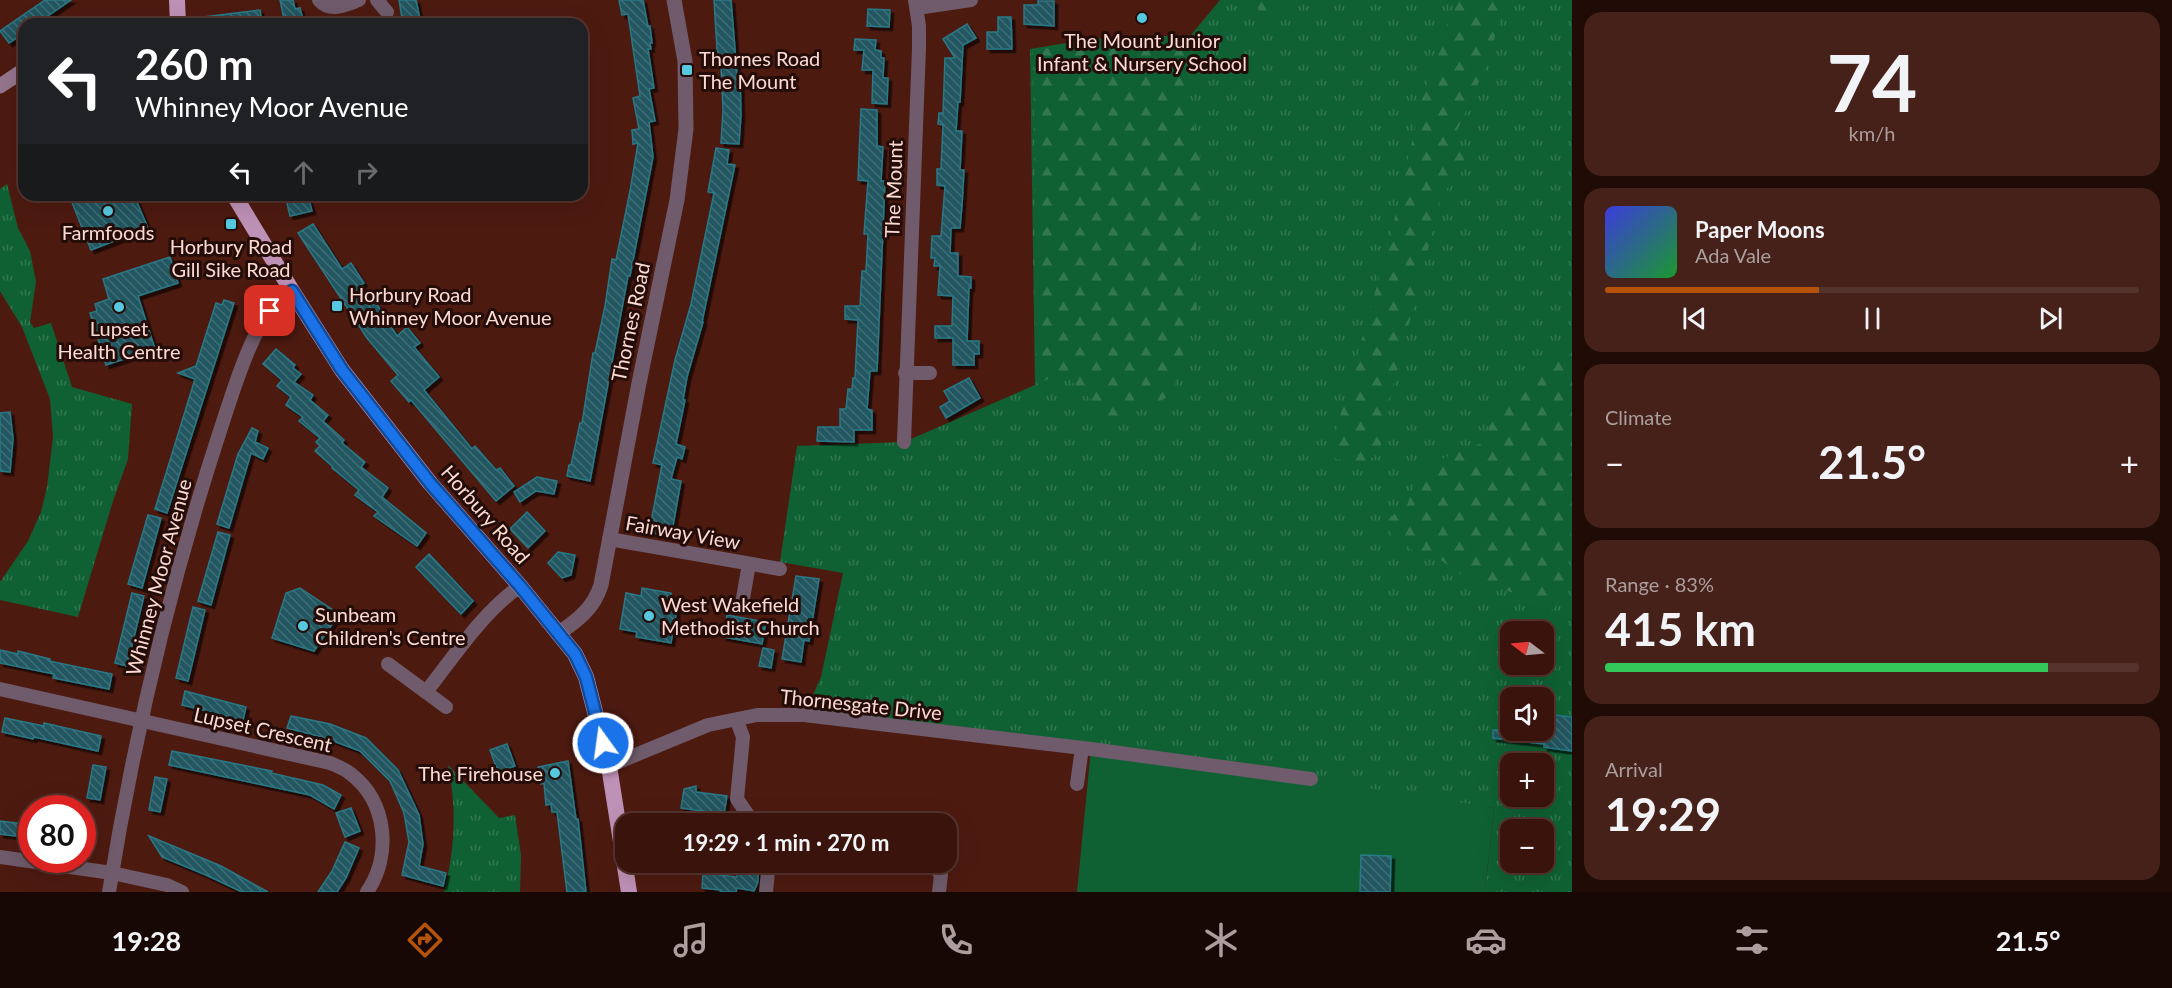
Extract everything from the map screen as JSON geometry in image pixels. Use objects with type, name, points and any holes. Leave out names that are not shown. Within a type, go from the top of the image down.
[{"type":"highway","points":[[177,0],[178,18]]},
{"type":"highway","name":"Horbury Road","points":[[238,201],[342,370],[423,474],[520,586],[575,654],[586,677],[609,766],[630,892]]},
{"type":"main road","points":[[0,86],[18,74]]},
{"type":"street","points":[[319,0],[320,3],[329,7],[339,7],[359,0]]},
{"type":"street","points":[[377,0],[387,12]]},
{"type":"street","name":"Thornes Road","points":[[559,633],[579,619],[597,598],[602,585],[609,539],[677,200],[686,129],[685,61],[674,0]]},
{"type":"street","name":"The Mount","points":[[904,442],[919,48],[916,4],[972,0]]},
{"type":"street","name":"Whinney Moor Avenue","points":[[110,892],[141,721],[197,502],[238,378],[262,322],[277,301],[292,291]]},
{"type":"street","points":[[905,373],[930,373]]},
{"type":"street","name":"Fairway View","points":[[609,539],[780,569]]},
{"type":"street","name":"Fairway View","points":[[742,604],[749,564]]},
{"type":"street","points":[[426,692],[498,602],[520,586]]},
{"type":"street","points":[[388,664],[446,707]]},
{"type":"street","name":"Lupset Crescent","points":[[0,689],[330,763],[350,773],[366,790],[379,813],[383,834],[383,852],[379,868],[367,892]]},
{"type":"street","name":"Thornesgate Drive","points":[[609,766],[708,725],[737,721],[757,715],[804,715],[1082,748],[1311,779]]},
{"type":"street","points":[[737,721],[743,737],[736,799],[746,813]]},
{"type":"street","points":[[1077,784],[1082,748]]},
{"type":"street","points":[[0,857],[112,873],[167,885],[182,892]]},
{"type":"street","points":[[766,892],[768,873]]},
{"type":"street","points":[[939,892],[940,873]]},
{"type":"green space","points":[[1220,0],[1572,0],[1572,892],[1485,892],[1494,808],[804,715],[821,677],[843,573],[780,562],[797,446],[904,442],[1035,385],[1030,49],[1091,39],[1191,35]]},
{"type":"green space","points":[[1261,0],[1287,0],[1273,18],[1259,15],[1258,6]]},
{"type":"green space","points":[[1455,0],[1506,0],[1486,66],[1453,140],[1466,151],[1461,174],[1442,194],[1393,386],[1379,453],[1363,463],[1336,459],[1330,452],[1389,243],[1421,102]]},
{"type":"green space","points":[[1186,40],[1184,78],[1203,174],[1192,282],[1197,307],[1172,395],[1119,419],[1088,413],[1091,399],[1062,373],[1037,384],[1033,50],[1090,43]]},
{"type":"green space","points":[[7,184],[18,228],[30,251],[36,282],[30,322],[34,328],[51,323],[72,387],[132,404],[128,459],[78,617],[0,600],[0,582],[28,541],[41,512],[47,487],[53,437],[50,399],[22,327],[0,291],[0,189]]},
{"type":"green space","points":[[1572,348],[1572,492],[1567,583],[1555,609],[1543,611],[1520,595],[1463,576],[1434,555],[1418,554],[1391,536],[1388,519],[1407,505],[1420,472],[1446,457],[1488,441],[1489,419],[1503,394]]},
{"type":"green space","points":[[1091,749],[1311,779],[1494,808],[1485,892],[1077,892]]},
{"type":"green space","points":[[448,765],[499,818],[515,815],[521,855],[520,892],[444,892],[451,860],[454,828],[453,797]]},
{"type":"building","points":[[45,0],[71,0],[45,18],[19,18]]},
{"type":"building","points":[[280,0],[293,0],[295,9],[300,8],[302,18],[284,18]]},
{"type":"building","points":[[399,0],[416,0],[420,18],[402,18]]},
{"type":"building","points":[[619,0],[643,0],[648,27],[650,26],[652,43],[650,43],[651,49],[648,49],[654,88],[649,89],[655,121],[649,122],[653,157],[630,276],[628,276],[590,481],[567,476],[580,423],[582,423],[612,259],[616,260],[630,191],[638,143],[633,144],[632,130],[639,129],[633,98],[640,96],[628,14],[622,15]]},
{"type":"building","points":[[714,0],[731,0],[737,74],[740,74],[739,144],[721,143],[723,110],[721,65],[718,65]]},
{"type":"building","points":[[1038,1],[1054,1],[1054,26],[1024,24],[1024,5],[1038,5]]},
{"type":"building","points":[[868,9],[890,10],[889,27],[867,26]]},
{"type":"building","points":[[260,10],[261,18],[204,18]]},
{"type":"building","points":[[998,17],[1011,17],[1012,49],[987,49],[987,32],[998,32]]},
{"type":"building","points":[[18,19],[18,37],[9,43],[0,31]]},
{"type":"building","points":[[967,24],[976,38],[963,45],[956,131],[962,131],[960,170],[964,170],[962,205],[960,228],[951,228],[950,253],[958,253],[958,276],[971,277],[967,341],[979,341],[979,354],[974,354],[974,365],[953,365],[953,338],[935,338],[935,326],[952,326],[953,296],[938,295],[940,266],[934,266],[935,258],[931,258],[932,236],[941,236],[945,186],[937,185],[937,169],[941,169],[943,125],[938,124],[939,113],[943,113],[945,58],[955,58],[943,39]]},
{"type":"building","points":[[855,39],[876,40],[875,50],[881,51],[881,58],[884,58],[883,78],[888,78],[887,104],[872,103],[873,70],[862,70],[864,50],[854,50]]},
{"type":"building","points":[[861,109],[877,110],[877,146],[883,147],[881,181],[885,181],[877,371],[870,371],[867,409],[872,410],[872,430],[854,430],[854,442],[817,441],[818,427],[840,427],[840,409],[846,409],[848,389],[852,389],[853,378],[855,378],[858,320],[845,319],[845,306],[860,306],[862,271],[866,271],[868,234],[864,234],[868,181],[858,180]]},
{"type":"building","points":[[716,148],[729,150],[727,164],[735,165],[703,322],[687,377],[683,400],[685,400],[676,444],[685,447],[682,459],[677,457],[671,479],[681,481],[671,537],[649,532],[662,465],[653,463],[675,360],[691,304],[714,193],[708,192]]},
{"type":"building","name":"Farmfoods","points":[[71,201],[137,201],[148,228],[91,250]]},
{"type":"building","points":[[286,201],[309,201],[312,211],[290,216]]},
{"type":"building","points":[[313,224],[342,269],[351,263],[364,283],[361,285],[373,305],[376,303],[397,336],[407,327],[420,343],[414,347],[439,377],[424,390],[472,449],[475,446],[496,470],[500,468],[514,486],[496,501],[411,400],[409,402],[391,381],[398,375],[367,338],[298,233]]},
{"type":"building","name":"Lupset Health Centre","points":[[170,257],[178,283],[138,296],[155,349],[106,365],[90,313],[97,311],[95,304],[109,299],[103,279]]},
{"type":"building","points":[[224,300],[234,303],[167,513],[155,509],[195,379],[178,373],[196,366],[216,303],[222,305]]},
{"type":"building","points":[[276,349],[295,365],[293,368],[301,374],[294,382],[313,395],[310,400],[328,415],[323,421],[344,440],[342,443],[365,462],[361,467],[388,488],[382,497],[426,533],[417,546],[374,516],[378,512],[355,495],[359,490],[315,451],[320,446],[316,442],[320,438],[299,421],[303,417],[286,405],[291,397],[277,386],[282,380],[263,364]]},
{"type":"building","points":[[969,378],[980,398],[946,418],[940,407],[950,401],[944,391]]},
{"type":"building","points":[[10,412],[13,439],[10,472],[0,471],[0,413]]},
{"type":"building","points":[[252,428],[258,431],[255,442],[268,448],[263,459],[251,453],[229,528],[217,524],[238,454]]},
{"type":"building","points":[[537,477],[557,481],[554,494],[536,491],[520,502],[514,492]]},
{"type":"building","points":[[527,512],[545,531],[528,548],[510,529]]},
{"type":"building","points":[[148,515],[161,518],[142,588],[128,584]]},
{"type":"building","points":[[218,532],[230,535],[211,605],[198,601]]},
{"type":"building","points":[[558,552],[575,555],[571,575],[562,578],[548,563]]},
{"type":"building","points":[[429,554],[473,601],[461,614],[416,567]]},
{"type":"building","points":[[796,576],[819,579],[809,641],[804,640],[801,662],[782,659]]},
{"type":"building","name":"Sunbeam Children's Centre","points":[[300,588],[339,614],[314,651],[272,638],[286,593]]},
{"type":"building","name":"West Wakefield Methodist Church","points":[[642,588],[671,593],[670,602],[678,603],[671,643],[636,637],[637,632],[620,629],[626,593],[641,596]]},
{"type":"building","points":[[132,593],[144,596],[127,666],[115,663]]},
{"type":"building","points":[[193,607],[205,610],[188,681],[176,678]]},
{"type":"building","points":[[727,615],[766,622],[762,644],[723,637]]},
{"type":"building","points":[[763,648],[774,650],[771,668],[759,666]]},
{"type":"building","points":[[0,650],[18,654],[18,651],[50,659],[49,661],[112,674],[109,689],[53,678],[54,674],[0,663]]},
{"type":"building","points":[[185,691],[246,707],[243,720],[182,705]]},
{"type":"building","points":[[1554,715],[1572,717],[1572,751],[1544,747],[1544,744],[1518,741],[1554,741]]},
{"type":"building","points":[[291,716],[330,724],[366,738],[398,770],[419,815],[423,844],[419,866],[446,873],[443,886],[402,875],[409,842],[404,813],[390,781],[360,751],[325,738],[287,728]]},
{"type":"building","points":[[5,718],[44,726],[44,723],[101,736],[98,751],[2,732]]},
{"type":"building","points":[[1493,730],[1500,730],[1500,739],[1493,738]]},
{"type":"building","points":[[507,744],[515,766],[498,772],[490,750]]},
{"type":"building","points":[[172,751],[272,771],[271,773],[323,785],[341,795],[334,809],[310,795],[169,765]]},
{"type":"building","points":[[568,761],[576,819],[578,819],[586,892],[567,892],[557,812],[552,812],[551,804],[546,805],[544,783],[541,784],[538,767]]},
{"type":"building","points":[[93,765],[106,767],[100,800],[96,799],[96,795],[88,795]]},
{"type":"building","points":[[155,777],[167,779],[160,812],[149,810]]},
{"type":"building","points":[[696,786],[696,792],[727,796],[724,813],[681,808],[684,789]]},
{"type":"building","points":[[351,808],[360,831],[345,837],[336,813]]},
{"type":"building","points":[[0,821],[18,823],[18,836],[0,834]]},
{"type":"building","points":[[149,836],[221,866],[268,892],[242,892],[162,857]]},
{"type":"building","points":[[345,842],[359,848],[346,878],[337,892],[318,892],[332,871]]},
{"type":"building","points":[[1361,855],[1391,856],[1390,892],[1360,892]]},
{"type":"building","points":[[703,873],[737,877],[738,873],[758,873],[758,882],[754,891],[737,888],[736,892],[720,892],[721,890],[702,888]]},
{"type":"place","name":"The Mount Junior Infant & Nursery School","points":[[1142,18]]},
{"type":"place","name":"Thornes Road The Mount","points":[[687,70]]},
{"type":"place","name":"Farmfoods","points":[[108,211]]},
{"type":"place","name":"Horbury Road Gill Sike Road","points":[[231,224]]},
{"type":"place","name":"Horbury Road Whinney Moor Avenue","points":[[337,306]]},
{"type":"place","name":"Lupset Health Centre","points":[[119,307]]},
{"type":"place","name":"West Wakefield Methodist Church","points":[[649,616]]},
{"type":"place","name":"Sunbeam Children's Centre","points":[[303,626]]},
{"type":"place","name":"The Firehouse","points":[[555,773]]},
{"type":"route","points":[[270,311],[277,301],[292,291],[342,370],[430,483],[520,586],[575,654],[586,677],[603,743]]}]
